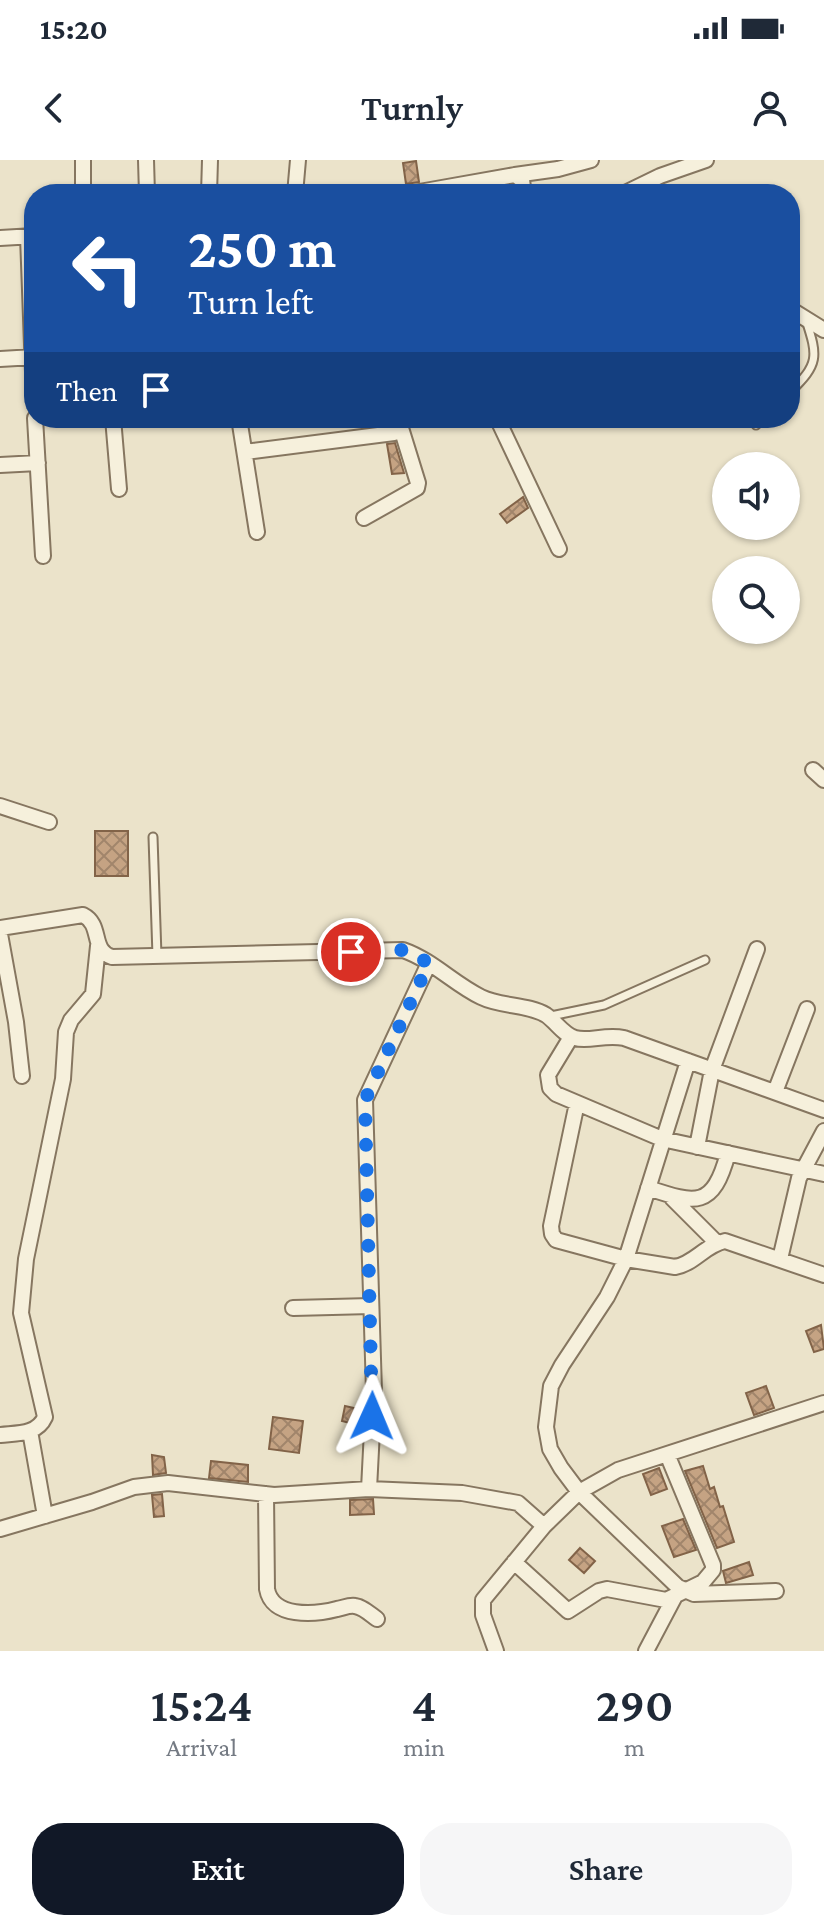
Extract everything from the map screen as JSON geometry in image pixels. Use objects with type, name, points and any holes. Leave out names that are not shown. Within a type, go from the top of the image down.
[{"type":"street","points":[[83,160],[83,184]]},
{"type":"street","points":[[146,160],[147,184]]},
{"type":"street","points":[[209,184],[210,160]]},
{"type":"street","points":[[296,184],[298,160]]},
{"type":"street","points":[[475,184],[591,160]]},
{"type":"street","points":[[644,184],[706,160]]},
{"type":"street","points":[[515,175],[523,184]]},
{"type":"street","points":[[0,238],[24,236]]},
{"type":"street","points":[[800,315],[822,329]]},
{"type":"street","points":[[0,359],[24,358]]},
{"type":"street","points":[[36,428],[43,556]]},
{"type":"street","points":[[114,428],[119,489]]},
{"type":"street","points":[[241,428],[257,532]]},
{"type":"street","points":[[245,452],[394,433],[397,428]]},
{"type":"street","points":[[364,518],[417,488],[402,428]]},
{"type":"street","points":[[502,428],[559,549]]},
{"type":"street","points":[[0,465],[38,463]]},
{"type":"street","points":[[0,806],[49,822]]},
{"type":"street","points":[[0,1435],[30,1431],[39,1426],[45,1417],[21,1313],[26,1259],[63,1079],[66,1032],[71,1020],[93,994],[98,946],[95,927],[83,915],[0,931],[22,1076]]},
{"type":"street","points":[[98,946],[104,954],[112,957],[403,950],[429,963],[480,997],[588,1039],[611,1036],[824,1110]]},
{"type":"street","points":[[697,1147],[712,1070],[757,949]]},
{"type":"street","points":[[369,1489],[374,1391],[365,1100],[429,963]]},
{"type":"street","points":[[775,1092],[807,1009]]},
{"type":"street","points":[[561,1027],[547,1081],[556,1094],[662,1139],[824,1174]]},
{"type":"street","points":[[679,1595],[671,1582],[579,1492],[550,1449],[546,1427],[551,1386],[607,1297],[626,1259],[688,1061]]},
{"type":"street","points":[[577,1103],[552,1234],[556,1240],[626,1259],[681,1266],[725,1241],[824,1275]]},
{"type":"street","points":[[780,1259],[795,1189],[824,1131]]},
{"type":"street","points":[[648,1188],[689,1201],[706,1195],[722,1177],[728,1153]]},
{"type":"street","points":[[669,1195],[717,1243]]},
{"type":"street","points":[[293,1308],[371,1306]]},
{"type":"street","points":[[496,1651],[481,1607],[487,1594],[544,1526],[579,1492],[618,1470],[824,1403]]},
{"type":"street","points":[[30,1431],[45,1516]]},
{"type":"street","points":[[514,1562],[568,1611],[607,1589],[666,1600],[703,1582],[713,1570],[713,1565],[667,1454]]},
{"type":"street","points":[[1,1525],[45,1516],[134,1487],[185,1484],[266,1494],[369,1489],[462,1493],[518,1503],[544,1526]]},
{"type":"street","points":[[266,1494],[267,1589],[273,1603],[286,1611],[329,1611],[352,1605],[377,1619]]},
{"type":"street","points":[[679,1595],[776,1591]]},
{"type":"street","points":[[646,1651],[655,1630],[679,1595]]},
{"type":"lane","points":[[800,382],[815,359],[816,349],[805,318]]},
{"type":"lane","points":[[153,837],[157,956]]},
{"type":"lane","points":[[561,1027],[705,960]]},
{"type":"building","points":[[416,161],[419,182],[406,184],[403,163]]},
{"type":"building","points":[[395,443],[404,473],[392,474],[387,444]]},
{"type":"building","points":[[523,497],[528,508],[507,523],[500,514]]},
{"type":"building","points":[[95,831],[128,831],[128,876],[95,876]]},
{"type":"building","points":[[821,1325],[824,1349],[814,1352],[806,1331]]},
{"type":"building","points":[[766,1386],[774,1408],[754,1415],[746,1393]]},
{"type":"building","points":[[345,1406],[363,1410],[362,1426],[342,1421]]},
{"type":"building","points":[[273,1417],[303,1421],[299,1453],[269,1449]]},
{"type":"building","points":[[152,1455],[164,1457],[166,1473],[153,1475]]},
{"type":"building","points":[[211,1461],[248,1465],[248,1482],[209,1478]]},
{"type":"building","points":[[703,1466],[710,1489],[714,1487],[720,1507],[723,1506],[734,1542],[717,1548],[685,1471]]},
{"type":"building","points":[[659,1468],[667,1489],[651,1495],[643,1474]]},
{"type":"building","points":[[162,1494],[164,1516],[154,1517],[152,1495]]},
{"type":"building","points":[[373,1499],[374,1514],[350,1515],[350,1500]]},
{"type":"building","points":[[683,1519],[696,1550],[674,1557],[662,1526]]},
{"type":"building","points":[[580,1548],[595,1561],[584,1573],[569,1560]]},
{"type":"building","points":[[749,1562],[753,1575],[726,1583],[723,1571]]},
{"type":"route","points":[[351,952],[403,950],[429,963],[365,1100],[374,1391],[372,1416]]}]
